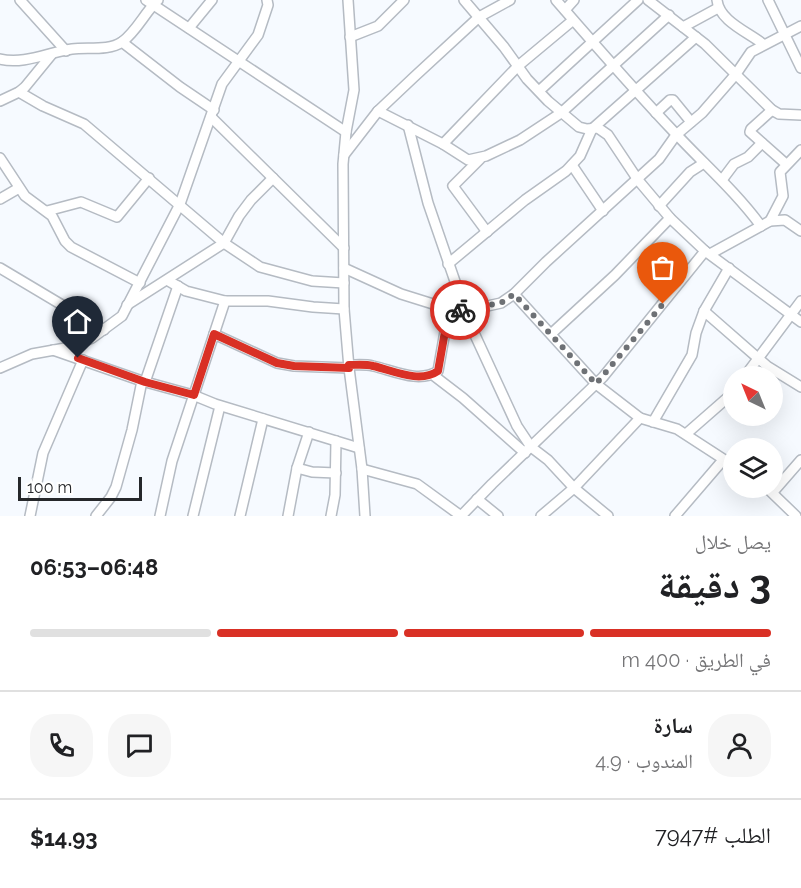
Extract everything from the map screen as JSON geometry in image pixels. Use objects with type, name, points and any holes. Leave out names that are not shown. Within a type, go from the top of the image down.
[{"type":"street","points":[[20,0],[66,51]]},
{"type":"street","points":[[189,28],[212,0]]},
{"type":"street","points":[[0,368],[32,354],[70,347],[92,338],[122,316],[180,204],[222,84],[258,35],[264,20],[267,0]]},
{"type":"street","points":[[348,0],[354,90],[344,155],[344,309],[362,469],[364,516]]},
{"type":"street","points":[[350,37],[378,26],[404,0]]},
{"type":"street","points":[[464,0],[539,91],[561,113],[579,127],[602,130],[608,135],[638,180],[670,218],[707,252],[801,322]]},
{"type":"street","points":[[344,155],[378,111],[479,17],[510,0]]},
{"type":"street","points":[[556,0],[572,21],[676,135],[765,223]]},
{"type":"street","points":[[565,10],[574,0]]},
{"type":"street","points":[[539,91],[638,0]]},
{"type":"street","points":[[648,0],[696,36],[772,110],[779,114],[801,115]]},
{"type":"street","points":[[768,0],[801,68]]},
{"type":"street","points":[[0,59],[9,61],[112,46],[122,42],[152,2],[346,132]]},
{"type":"street","points":[[683,27],[717,4],[727,20],[763,44]]},
{"type":"street","points":[[378,111],[408,125],[468,160],[482,157],[520,140],[561,113],[669,15]]},
{"type":"street","points":[[442,144],[518,66],[572,21]]},
{"type":"street","points":[[344,268],[401,294],[449,309],[465,311],[501,303],[514,294],[546,262],[638,180],[676,135],[702,113],[736,74],[751,52],[801,26]]},
{"type":"street","points":[[448,264],[525,200],[572,165],[580,156],[592,129],[696,36]]},
{"type":"street","points":[[122,42],[213,113],[273,178],[344,248]]},
{"type":"street","points":[[0,101],[19,92],[52,54]]},
{"type":"street","points":[[19,92],[43,106],[84,124],[224,243],[260,267],[312,281],[344,283]]},
{"type":"street","points":[[656,112],[672,100],[691,122]]},
{"type":"street","points":[[772,110],[750,131],[786,164]]},
{"type":"street","points":[[408,125],[428,203],[465,311],[528,450]]},
{"type":"street","points":[[722,180],[734,164],[748,158],[762,143]]},
{"type":"street","points":[[765,223],[783,196],[783,186],[779,175],[786,164],[801,150]]},
{"type":"street","points":[[482,157],[453,186],[487,232]]},
{"type":"street","points":[[0,158],[25,196],[47,211],[71,247],[140,283]]},
{"type":"street","points":[[659,206],[690,172],[704,163]]},
{"type":"street","points":[[572,165],[603,211]]},
{"type":"street","points":[[47,211],[81,202],[117,217],[149,178]]},
{"type":"street","points":[[127,305],[224,243],[251,200],[273,178]]},
{"type":"street","points":[[0,199],[19,188]]},
{"type":"street","points":[[551,334],[615,275],[670,218]]},
{"type":"street","points":[[362,469],[417,484],[461,516],[596,384],[707,252],[765,223],[785,220],[801,231]]},
{"type":"street","points":[[0,268],[104,330]]},
{"type":"street","points":[[653,422],[692,355],[696,333],[704,311],[729,268]]},
{"type":"street","points":[[167,280],[186,291],[225,302],[268,301],[344,309]]},
{"type":"street","points":[[96,516],[116,487],[144,381],[178,286]]},
{"type":"street","points":[[514,294],[596,384],[640,418],[686,434],[723,460],[678,515]]},
{"type":"street","points":[[753,366],[801,301]]},
{"type":"street","points":[[160,516],[172,461],[225,302]]},
{"type":"street","points":[[433,375],[438,371],[449,309]]},
{"type":"street","points":[[704,311],[759,358],[801,387]]},
{"type":"street","points":[[214,334],[277,363],[294,366],[375,367],[399,375],[433,375],[528,450],[548,460],[574,488],[608,516]]},
{"type":"street","points":[[50,350],[194,395],[220,406],[359,448]]},
{"type":"street","points":[[30,516],[43,453],[83,360]]},
{"type":"street","points":[[686,434],[723,402]]},
{"type":"street","points":[[193,516],[220,406]]},
{"type":"street","points":[[240,516],[263,418]]},
{"type":"street","points":[[541,516],[574,488],[640,418]]},
{"type":"street","points":[[288,516],[297,468],[309,432]]},
{"type":"street","points":[[331,516],[336,473],[336,441]]},
{"type":"street","points":[[783,477],[801,460]]},
{"type":"street","points":[[297,468],[312,472],[336,473]]},
{"type":"street","points":[[778,498],[796,516]]},
{"type":"street","points":[[477,499],[498,516]]},
{"type":"way so far","points":[[460,310],[465,311],[501,303],[514,294],[596,384],[663,304]]},
{"type":"route","points":[[78,358],[145,382],[194,395],[214,334],[277,363],[294,366],[349,368],[349,365],[365,365],[399,375],[427,376],[438,371],[449,309],[460,310]]}]
